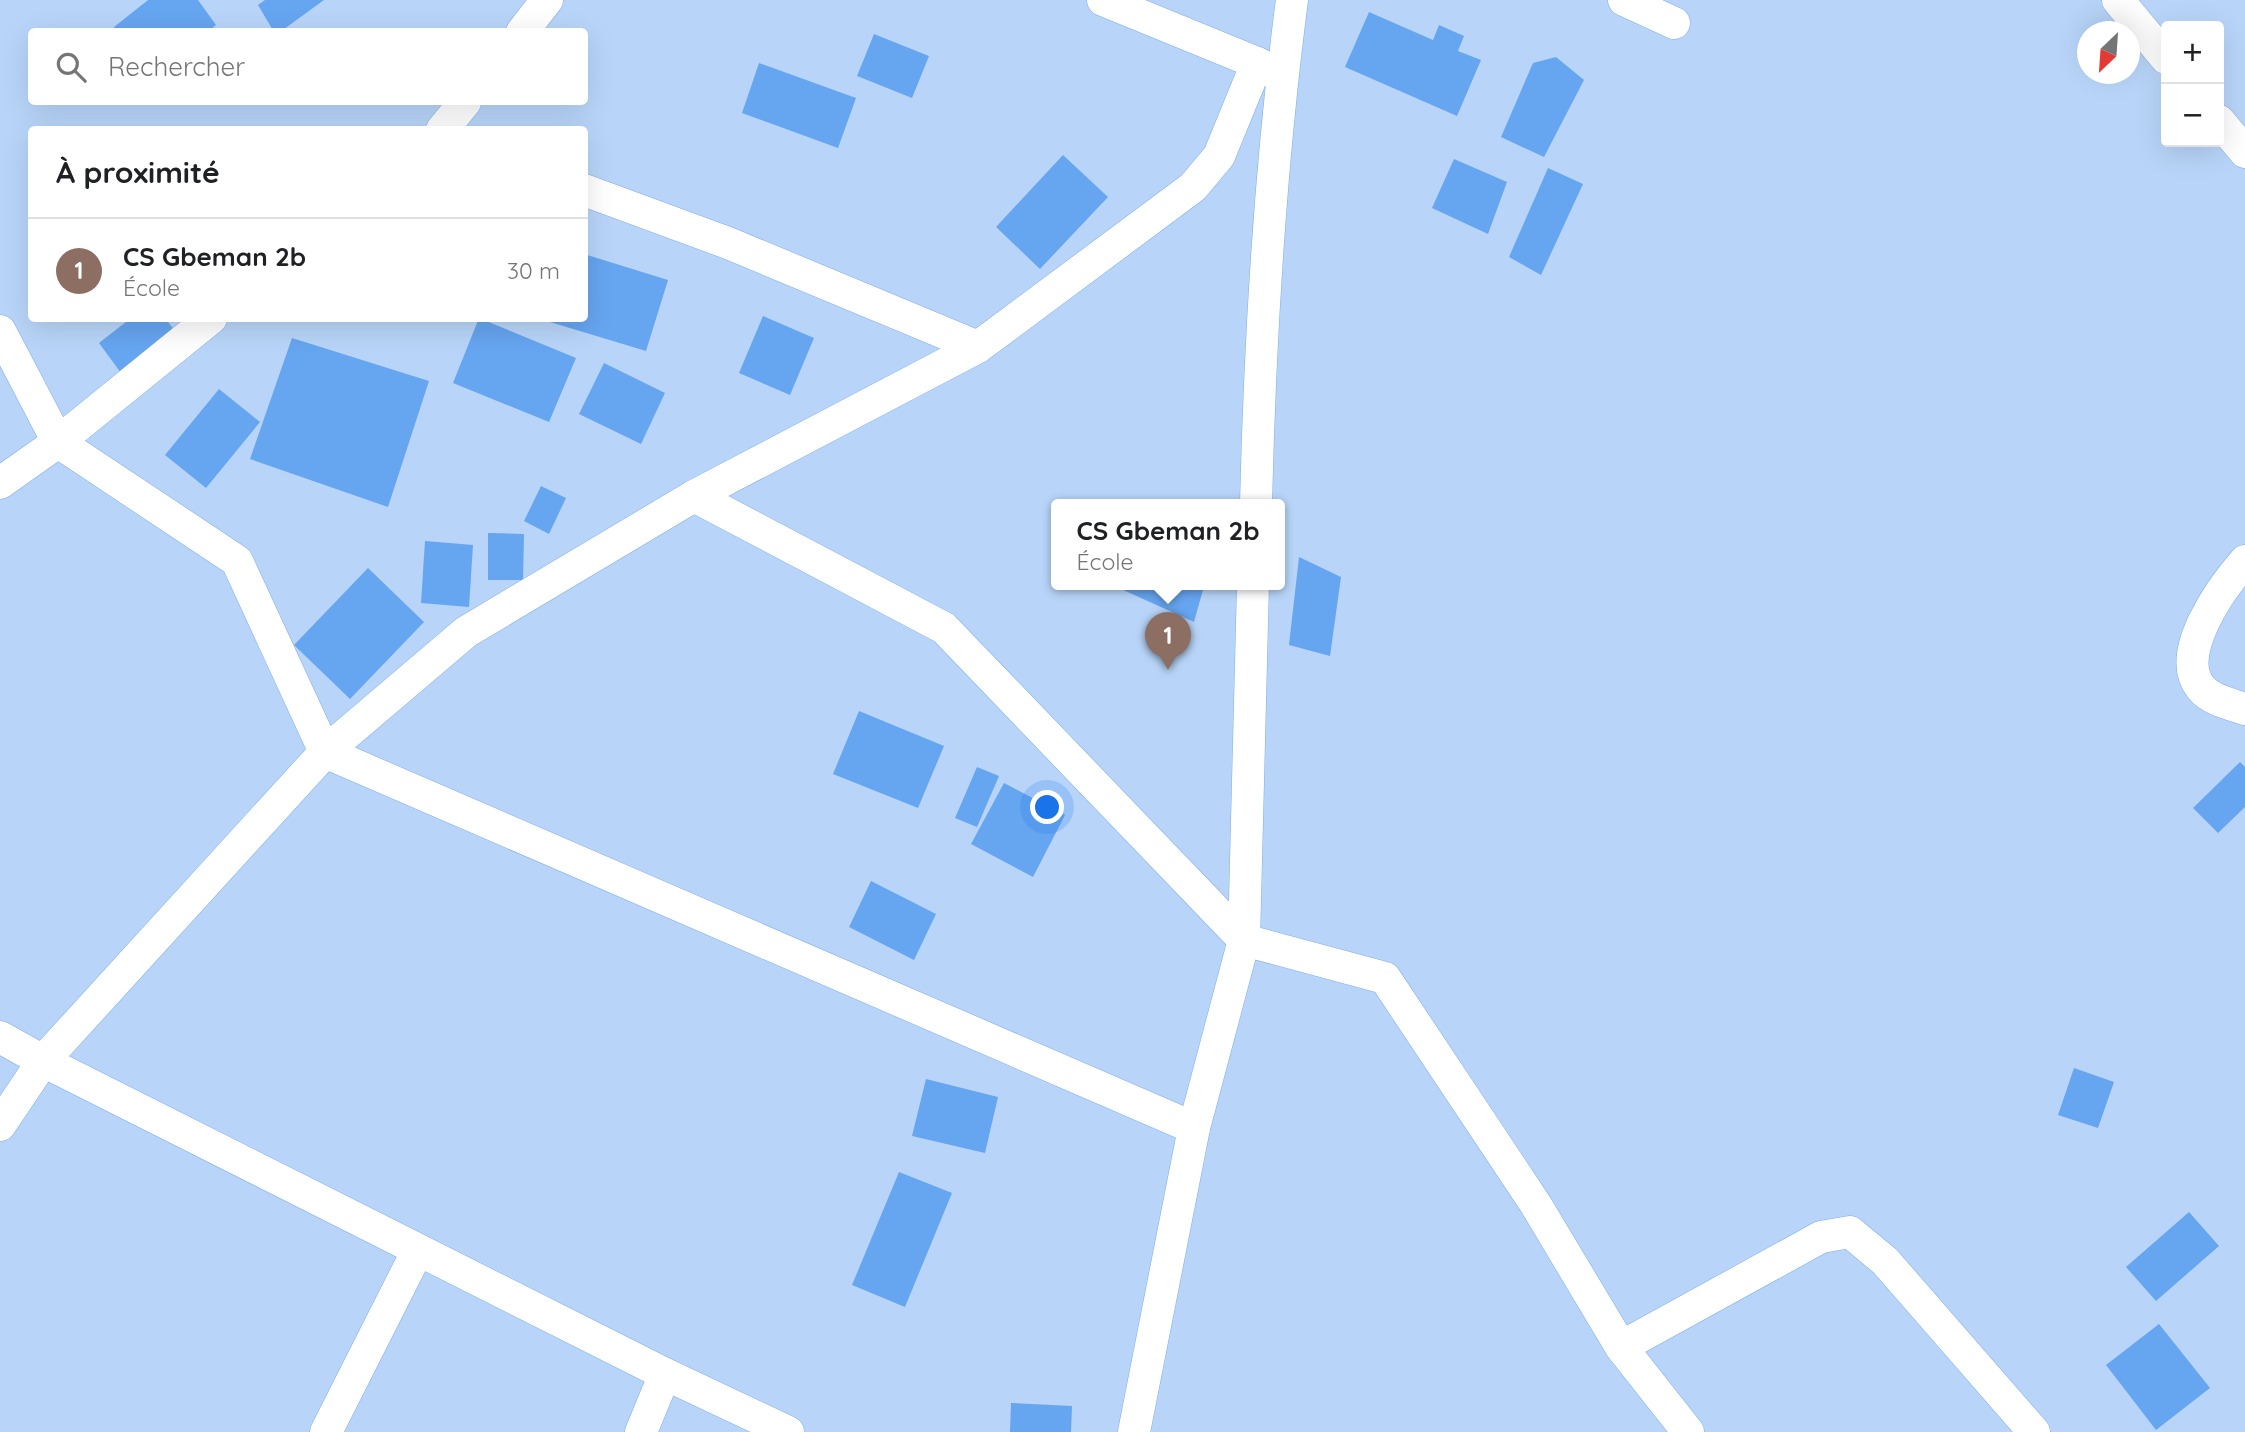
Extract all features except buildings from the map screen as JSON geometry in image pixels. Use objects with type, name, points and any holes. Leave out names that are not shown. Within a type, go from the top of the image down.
[{"type":"street","points":[[525,28],[547,0]]},
{"type":"street","points":[[1103,0],[1269,70]]},
{"type":"street","points":[[0,1125],[43,1061],[325,752],[466,632],[694,496],[978,348],[1193,187],[1219,156],[1269,70],[1292,0]]},
{"type":"street","points":[[1624,0],[1674,23]]},
{"type":"street","points":[[2118,0],[2161,52]]},
{"type":"street","points":[[1256,499],[1269,70]]},
{"type":"street","points":[[445,126],[463,105]]},
{"type":"street","points":[[2224,127],[2245,152]]},
{"type":"street","points":[[588,191],[728,243],[978,348]]},
{"type":"street","points":[[0,483],[58,442],[206,322]]},
{"type":"street","points":[[0,331],[58,442],[237,561],[325,752],[1194,1128]]},
{"type":"street","points":[[694,496],[944,628],[1244,940],[1385,978],[1536,1205],[1621,1347],[1688,1432]]},
{"type":"street","points":[[2245,561],[2199,628],[2191,661],[2199,686],[2205,692],[2211,697],[2245,709]]},
{"type":"street","points":[[1134,1432],[1194,1128],[1244,940],[1253,590]]},
{"type":"street","points":[[0,1037],[665,1374],[788,1432]]},
{"type":"street","points":[[1621,1347],[1821,1237],[1850,1232],[1885,1261],[2034,1432]]},
{"type":"street","points":[[326,1432],[418,1250]]},
{"type":"street","points":[[641,1432],[665,1374]]},
{"type":"place","name":"CS Gbeman 2b","points":[[1168,670]]}]
